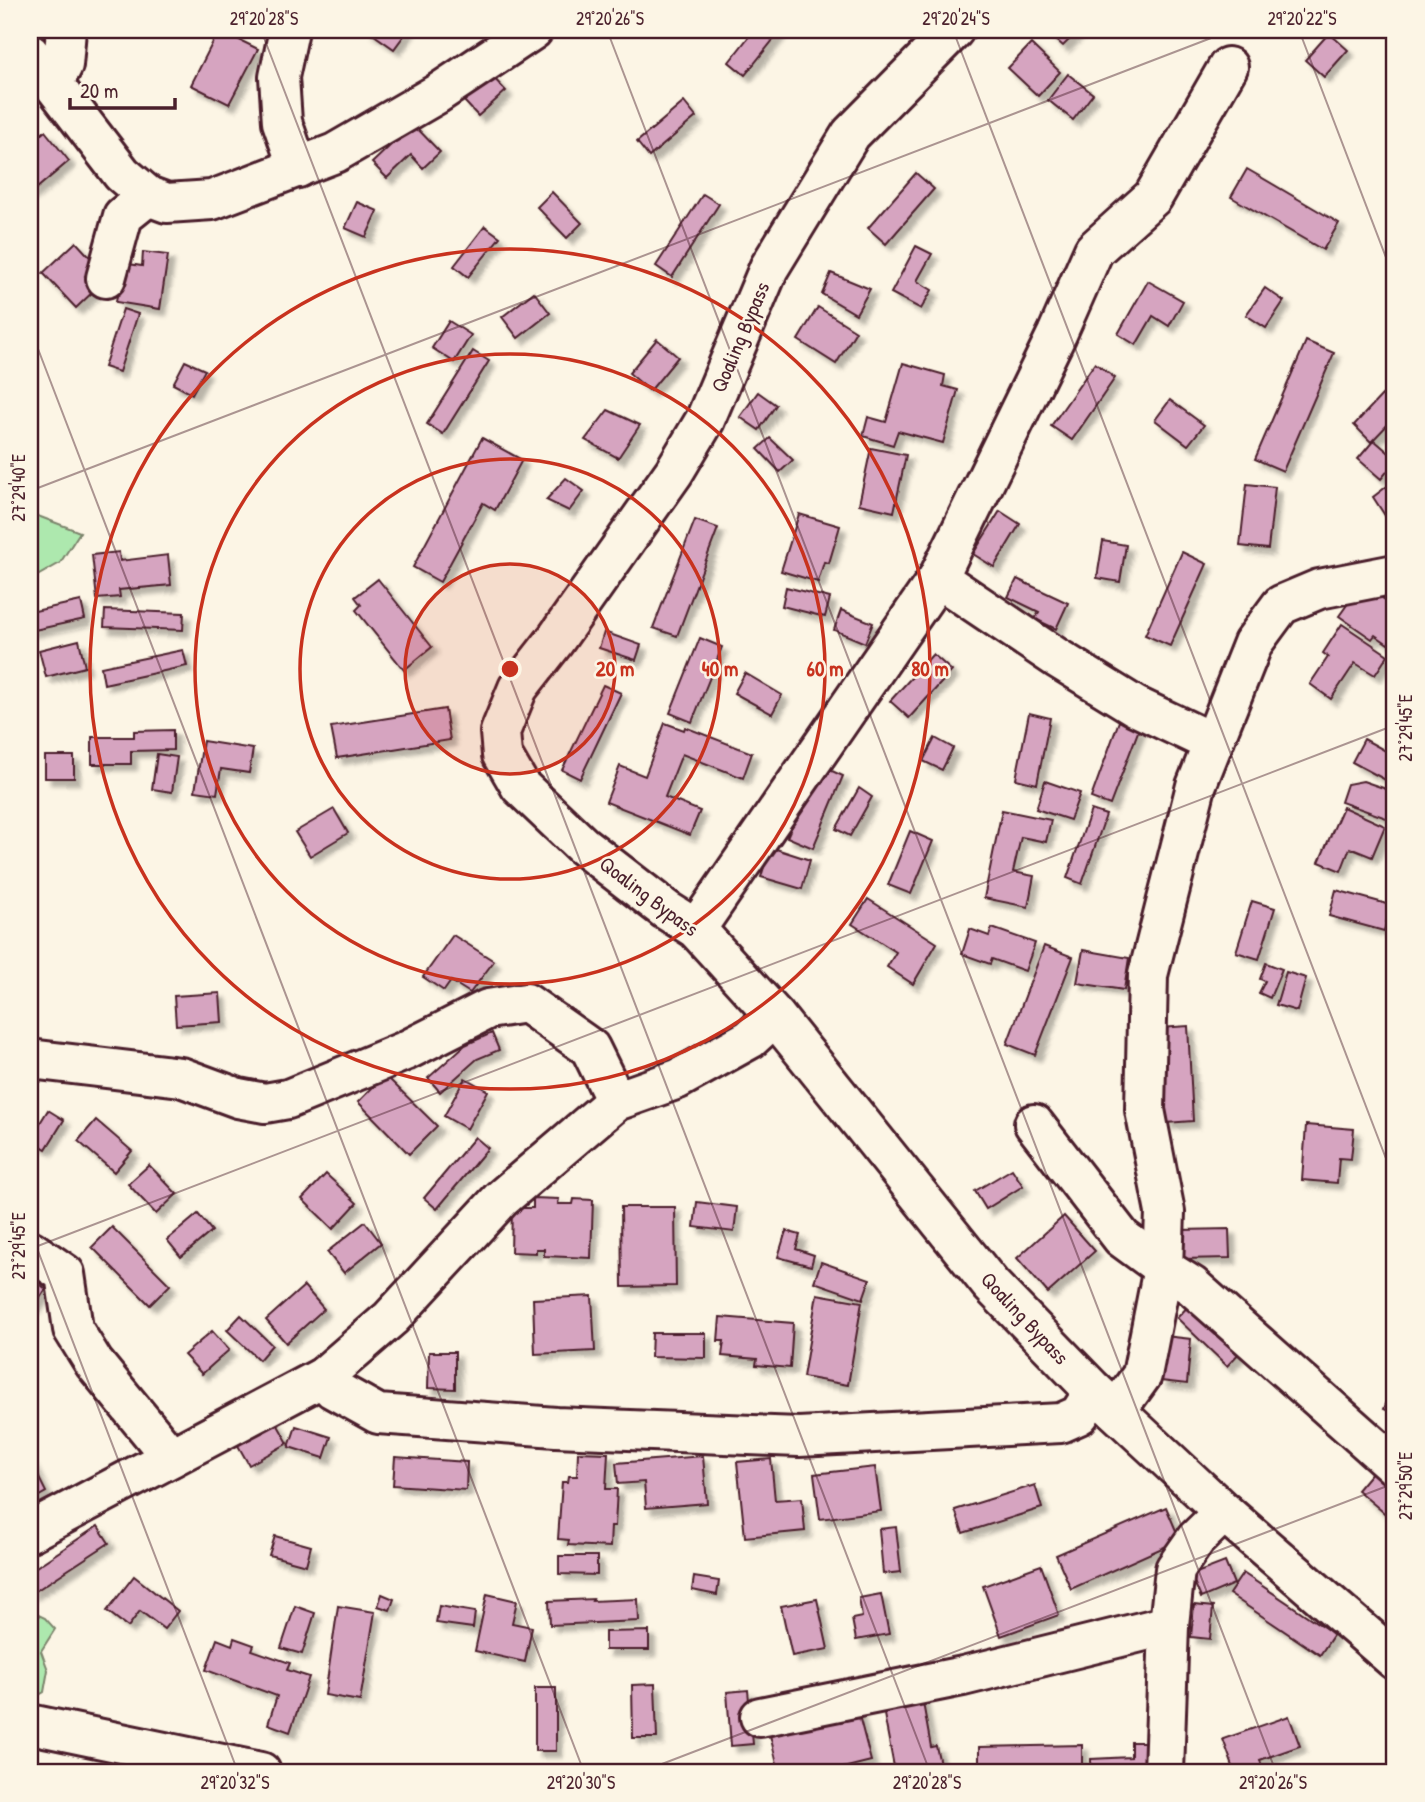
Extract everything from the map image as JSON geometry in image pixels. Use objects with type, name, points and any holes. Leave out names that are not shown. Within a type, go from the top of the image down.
[{"type":"street","points":[[53,84],[63,65],[66,30]]},
{"type":"street","points":[[289,30],[279,77],[282,122],[298,168]]},
{"type":"street","points":[[30,54],[121,174],[148,196],[167,203],[212,200],[335,153],[437,94],[533,30]]},
{"type":"street","name":"Qoaling Bypass","points":[[954,30],[851,134],[769,268],[705,420],[690,446],[554,642],[518,688],[500,732],[502,755],[520,786],[582,845],[666,910],[696,929],[775,1016],[992,1285],[1105,1401],[1224,1512],[1395,1660]]},
{"type":"street","points":[[696,929],[938,578],[1057,334],[1094,250],[1153,197],[1228,67]]},
{"type":"street","points":[[106,278],[123,216],[148,196]]},
{"type":"street","points":[[323,1377],[333,1390],[378,1414],[556,1427],[786,1437],[1061,1423],[1105,1401],[1142,1375],[1163,1268],[1165,1212],[1145,1111],[1148,975],[1196,786],[1252,643],[1281,605],[1319,589],[1395,574]]},
{"type":"street","points":[[938,578],[1057,658],[1135,706],[1213,743]]},
{"type":"street","points":[[30,1059],[181,1077],[238,1098],[265,1103],[288,1099],[405,1051],[488,1009],[526,1003],[590,1048],[616,1101]]},
{"type":"street","points":[[30,1532],[323,1377],[391,1318],[502,1199],[616,1101],[678,1079],[750,1039],[775,1016]]},
{"type":"street","points":[[1034,1124],[1122,1238],[1192,1286],[1395,1466]]},
{"type":"street","points":[[30,1250],[65,1275],[73,1329],[94,1363],[171,1457]]},
{"type":"street","points":[[1164,1772],[1169,1625],[1175,1569],[1196,1539],[1224,1512]]},
{"type":"street","points":[[760,1717],[963,1676],[1169,1625]]},
{"type":"street","points":[[30,1724],[261,1772]]},
{"type":"green space","points":[[30,513],[80,532],[60,563],[30,580]]},
{"type":"green space","points":[[30,1611],[45,1618],[55,1629],[41,1651],[48,1670],[44,1692],[30,1700]]},
{"type":"building","points":[[219,30],[258,49],[229,104],[191,85]]},
{"type":"building","points":[[367,30],[408,30],[394,49]]},
{"type":"building","points":[[754,30],[781,30],[745,75],[729,62]]},
{"type":"building","points":[[1045,30],[1079,30],[1063,46]]},
{"type":"building","points":[[1329,33],[1348,50],[1324,77],[1305,60]]},
{"type":"building","points":[[1031,44],[1060,72],[1038,96],[1008,68]]},
{"type":"building","points":[[1068,74],[1093,94],[1073,120],[1048,100]]},
{"type":"building","points":[[492,76],[506,91],[478,116],[464,101]]},
{"type":"building","points":[[684,102],[696,117],[649,157],[637,142]]},
{"type":"building","points":[[413,124],[440,152],[423,168],[411,155],[387,178],[372,163]]},
{"type":"building","points":[[45,131],[69,161],[30,194],[30,144]]},
{"type":"building","points":[[1247,169],[1339,223],[1323,250],[1231,197]]},
{"type":"building","points":[[916,173],[934,189],[886,244],[868,228]]},
{"type":"building","points":[[552,192],[582,223],[567,238],[537,207]]},
{"type":"building","points":[[703,194],[719,204],[672,277],[656,266]]},
{"type":"building","points":[[357,202],[378,211],[366,237],[345,228]]},
{"type":"building","points":[[485,226],[500,237],[468,277],[454,266]]},
{"type":"building","points":[[76,242],[97,265],[85,276],[97,288],[76,308],[43,273]]},
{"type":"building","points":[[916,246],[932,254],[917,281],[932,290],[921,309],[891,293]]},
{"type":"building","points":[[143,252],[168,255],[160,309],[116,302],[122,263],[142,266]]},
{"type":"building","points":[[831,273],[870,289],[856,314],[822,294]]},
{"type":"building","points":[[1148,281],[1183,301],[1169,326],[1153,316],[1136,345],[1118,334]]},
{"type":"building","points":[[1265,288],[1284,301],[1266,328],[1246,315]]},
{"type":"building","points":[[534,292],[550,313],[518,338],[502,317]]},
{"type":"building","points":[[818,307],[856,331],[836,364],[798,340]]},
{"type":"building","points":[[123,309],[138,314],[119,372],[104,367]]},
{"type":"building","points":[[449,321],[471,335],[454,362],[432,348]]},
{"type":"building","points":[[657,339],[678,357],[650,391],[629,373]]},
{"type":"building","points":[[1306,341],[1334,353],[1283,471],[1255,459]]},
{"type":"building","points":[[473,351],[489,361],[443,434],[427,424]]},
{"type":"building","points":[[185,361],[205,370],[192,394],[173,384]]},
{"type":"building","points":[[903,363],[945,375],[943,386],[958,390],[943,443],[898,431],[893,445],[863,436],[868,417],[886,422]]},
{"type":"building","points":[[1095,363],[1115,378],[1072,440],[1051,426]]},
{"type":"building","points":[[758,392],[776,405],[759,430],[740,417]]},
{"type":"building","points":[[1382,395],[1395,408],[1395,417],[1371,442],[1354,425]]},
{"type":"building","points":[[1170,400],[1204,425],[1188,445],[1155,420]]},
{"type":"building","points":[[608,410],[640,425],[618,458],[585,440]]},
{"type":"building","points":[[482,438],[522,460],[495,510],[483,503],[440,582],[413,567]]},
{"type":"building","points":[[770,438],[793,460],[780,472],[758,449]]},
{"type":"building","points":[[1374,440],[1395,458],[1395,462],[1381,479],[1358,459]]},
{"type":"building","points":[[871,448],[906,455],[894,512],[859,504]]},
{"type":"building","points":[[566,478],[584,491],[569,511],[546,500]]},
{"type":"building","points":[[1247,484],[1275,487],[1268,549],[1240,546]]},
{"type":"building","points":[[1386,487],[1395,500],[1395,531],[1373,497]]},
{"type":"building","points":[[1000,511],[1020,524],[994,567],[973,554]]},
{"type":"building","points":[[799,514],[840,526],[829,563],[824,562],[818,582],[781,571]]},
{"type":"building","points":[[695,520],[718,528],[677,636],[653,628]]},
{"type":"building","points":[[1103,541],[1126,545],[1120,582],[1097,578]]},
{"type":"building","points":[[119,552],[120,561],[168,555],[171,585],[119,590],[120,597],[97,599],[92,555]]},
{"type":"building","points":[[1182,552],[1207,564],[1170,646],[1145,635]]},
{"type":"building","points":[[378,579],[432,647],[404,670],[356,610],[361,605],[355,597]]},
{"type":"building","points":[[1017,579],[1068,603],[1056,629],[1035,619],[1039,612],[1008,597]]},
{"type":"building","points":[[1362,584],[1395,607],[1395,634],[1388,644],[1375,635],[1372,639],[1339,616]]},
{"type":"building","points":[[786,587],[830,598],[825,617],[782,606]]},
{"type":"building","points":[[81,601],[85,619],[30,631],[30,612]]},
{"type":"building","points":[[105,610],[184,613],[183,630],[104,627]]},
{"type":"building","points":[[841,610],[873,623],[865,643],[834,630]]},
{"type":"building","points":[[1342,624],[1388,655],[1375,675],[1355,663],[1331,699],[1310,684],[1328,657],[1323,653]]},
{"type":"building","points":[[604,632],[641,645],[636,660],[599,648]]},
{"type":"building","points":[[700,638],[722,647],[692,722],[670,713]]},
{"type":"building","points":[[79,640],[85,667],[46,677],[39,650]]},
{"type":"building","points":[[183,650],[187,666],[104,684],[101,667]]},
{"type":"building","points":[[933,654],[952,671],[909,718],[890,701]]},
{"type":"building","points":[[745,673],[782,695],[772,714],[734,693]]},
{"type":"building","points":[[603,685],[621,693],[580,779],[562,770]]},
{"type":"building","points":[[445,709],[450,740],[337,758],[331,727]]},
{"type":"building","points":[[1029,713],[1050,718],[1037,784],[1016,779]]},
{"type":"building","points":[[1119,721],[1139,729],[1110,805],[1091,798]]},
{"type":"building","points":[[665,723],[684,730],[685,727],[752,753],[743,778],[682,754],[665,797],[700,811],[690,835],[606,802],[620,766],[645,776]]},
{"type":"building","points":[[173,730],[173,750],[131,751],[131,764],[92,764],[92,737],[134,737],[134,731]]},
{"type":"building","points":[[935,738],[953,748],[942,770],[923,761]]},
{"type":"building","points":[[1364,739],[1395,756],[1395,785],[1352,762]]},
{"type":"building","points":[[203,741],[253,749],[249,773],[221,769],[217,794],[195,791]]},
{"type":"building","points":[[157,754],[177,757],[172,792],[152,789]]},
{"type":"building","points":[[45,756],[74,756],[74,778],[45,778]]},
{"type":"building","points":[[819,765],[843,776],[813,848],[787,837]]},
{"type":"building","points":[[1045,781],[1080,793],[1070,820],[1036,809]]},
{"type":"building","points":[[1363,781],[1395,792],[1395,802],[1389,819],[1341,802],[1347,784]]},
{"type":"building","points":[[859,788],[872,797],[850,836],[836,829]]},
{"type":"building","points":[[1343,807],[1385,826],[1372,857],[1350,848],[1341,871],[1319,862]]},
{"type":"building","points":[[334,809],[348,833],[310,856],[295,832]]},
{"type":"building","points":[[1002,810],[1051,820],[1046,842],[1021,837],[1013,872],[1034,876],[1028,907],[984,898]]},
{"type":"building","points":[[1091,810],[1106,815],[1082,884],[1067,878]]},
{"type":"building","points":[[910,831],[933,841],[911,894],[888,885]]},
{"type":"building","points":[[770,847],[810,860],[802,889],[761,877]]},
{"type":"building","points":[[1336,890],[1391,905],[1384,931],[1329,916]]},
{"type":"building","points":[[868,899],[937,943],[913,984],[887,967],[896,952],[852,924]]},
{"type":"building","points":[[1252,901],[1275,908],[1259,959],[1236,952]]},
{"type":"building","points":[[992,928],[1035,943],[1025,971],[992,959],[990,964],[962,954],[970,929],[989,936]]},
{"type":"building","points":[[453,935],[494,961],[470,993],[451,981],[444,991],[423,977]]},
{"type":"building","points":[[1044,946],[1073,957],[1035,1055],[1007,1044]]},
{"type":"building","points":[[1083,950],[1129,958],[1124,990],[1077,983]]},
{"type":"building","points":[[1266,963],[1282,969],[1270,998],[1259,993],[1265,981],[1260,979]]},
{"type":"building","points":[[1286,972],[1306,978],[1297,1011],[1276,1005]]},
{"type":"building","points":[[220,993],[222,1022],[176,1025],[174,996]]},
{"type":"building","points":[[1188,1026],[1193,1121],[1166,1123],[1160,1028]]},
{"type":"building","points":[[492,1033],[499,1050],[477,1059],[440,1092],[428,1078],[465,1045]]},
{"type":"building","points":[[385,1075],[437,1126],[409,1154],[358,1102]]},
{"type":"building","points":[[465,1078],[488,1091],[467,1129],[444,1116]]},
{"type":"building","points":[[48,1110],[64,1120],[46,1149],[30,1139]]},
{"type":"building","points":[[96,1120],[132,1151],[114,1172],[78,1141]]},
{"type":"building","points":[[1306,1125],[1354,1129],[1351,1159],[1339,1158],[1337,1183],[1302,1180]]},
{"type":"building","points":[[475,1137],[488,1148],[437,1209],[424,1198]]},
{"type":"building","points":[[149,1165],[177,1194],[156,1214],[128,1184]]},
{"type":"building","points":[[1012,1169],[1023,1186],[986,1209],[975,1191]]},
{"type":"building","points":[[326,1174],[357,1203],[333,1229],[302,1199]]},
{"type":"building","points":[[533,1198],[559,1199],[558,1204],[573,1204],[574,1199],[593,1200],[591,1258],[544,1256],[544,1249],[536,1249],[536,1253],[511,1252],[512,1208],[533,1208]]},
{"type":"building","points":[[697,1202],[737,1207],[734,1232],[694,1227]]},
{"type":"building","points":[[621,1207],[675,1207],[676,1286],[622,1287]]},
{"type":"building","points":[[198,1214],[212,1231],[181,1257],[167,1240]]},
{"type":"building","points":[[1064,1216],[1095,1251],[1048,1293],[1017,1258]]},
{"type":"building","points":[[365,1222],[381,1243],[344,1273],[327,1252]]},
{"type":"building","points":[[112,1227],[170,1285],[150,1305],[92,1247]]},
{"type":"building","points":[[1229,1229],[1230,1258],[1181,1259],[1180,1230]]},
{"type":"building","points":[[786,1231],[800,1235],[796,1249],[814,1255],[811,1266],[778,1257]]},
{"type":"building","points":[[821,1262],[870,1279],[863,1299],[814,1282]]},
{"type":"building","points":[[30,1277],[46,1289],[33,1308],[30,1306]]},
{"type":"building","points":[[304,1286],[324,1309],[286,1343],[266,1320]]},
{"type":"building","points":[[817,1294],[862,1302],[848,1385],[803,1377]]},
{"type":"building","points":[[592,1296],[595,1351],[535,1354],[533,1299]]},
{"type":"building","points":[[1193,1301],[1243,1349],[1227,1366],[1177,1318]]},
{"type":"building","points":[[241,1315],[272,1345],[259,1360],[227,1330]]},
{"type":"building","points":[[720,1317],[793,1323],[790,1368],[756,1365],[757,1359],[722,1356],[724,1341],[718,1341]]},
{"type":"building","points":[[212,1331],[229,1350],[202,1374],[184,1355]]},
{"type":"building","points":[[652,1333],[706,1333],[706,1358],[651,1357]]},
{"type":"building","points":[[1165,1336],[1191,1339],[1187,1384],[1161,1381]]},
{"type":"building","points":[[429,1352],[455,1352],[455,1389],[428,1388]]},
{"type":"building","points":[[1395,1381],[1395,1414],[1384,1409]]},
{"type":"building","points":[[275,1420],[288,1443],[249,1465],[236,1442]]},
{"type":"building","points":[[296,1426],[331,1437],[324,1458],[289,1447]]},
{"type":"building","points":[[578,1452],[608,1453],[606,1489],[617,1489],[615,1526],[611,1526],[610,1547],[568,1545],[569,1540],[558,1539],[562,1482],[568,1482],[569,1476],[577,1476]]},
{"type":"building","points":[[703,1456],[707,1503],[646,1508],[644,1482],[618,1484],[616,1463]]},
{"type":"building","points":[[395,1457],[467,1462],[466,1490],[393,1485]]},
{"type":"building","points":[[771,1459],[775,1500],[802,1498],[805,1531],[745,1537],[737,1462]]},
{"type":"building","points":[[30,1460],[46,1492],[30,1501]]},
{"type":"building","points":[[875,1467],[881,1511],[820,1519],[814,1474]]},
{"type":"building","points":[[1373,1471],[1395,1490],[1395,1522],[1357,1490]]},
{"type":"building","points":[[1035,1485],[1042,1508],[963,1533],[955,1510]]},
{"type":"building","points":[[1166,1507],[1180,1540],[1071,1589],[1056,1555]]},
{"type":"building","points":[[98,1526],[109,1543],[31,1594],[30,1571]]},
{"type":"building","points":[[896,1527],[901,1572],[883,1574],[879,1529]]},
{"type":"building","points":[[275,1536],[311,1546],[306,1565],[269,1555]]},
{"type":"building","points":[[559,1556],[597,1556],[597,1575],[559,1574]]},
{"type":"building","points":[[1225,1562],[1234,1584],[1201,1598],[1191,1575]]},
{"type":"building","points":[[1041,1565],[1059,1615],[1001,1636],[983,1586]]},
{"type":"building","points":[[1243,1573],[1334,1634],[1320,1655],[1229,1594]]},
{"type":"building","points":[[134,1576],[178,1611],[164,1629],[140,1611],[128,1627],[107,1611]]},
{"type":"building","points":[[694,1577],[719,1581],[717,1595],[692,1590]]},
{"type":"building","points":[[382,1594],[394,1599],[390,1610],[378,1606]]},
{"type":"building","points":[[487,1594],[517,1601],[512,1623],[532,1627],[525,1662],[475,1651]]},
{"type":"building","points":[[881,1594],[889,1634],[856,1640],[852,1619],[862,1617],[859,1598]]},
{"type":"building","points":[[593,1599],[592,1601],[638,1599],[639,1621],[550,1625],[549,1601]]},
{"type":"building","points":[[817,1599],[828,1649],[792,1656],[781,1606]]},
{"type":"building","points":[[1194,1605],[1213,1607],[1210,1639],[1191,1637]]},
{"type":"building","points":[[295,1606],[315,1613],[302,1654],[281,1648]]},
{"type":"building","points":[[338,1606],[375,1612],[360,1701],[325,1695]]},
{"type":"building","points":[[439,1606],[475,1612],[473,1628],[436,1623]]},
{"type":"building","points":[[649,1631],[649,1650],[605,1650],[605,1632]]},
{"type":"building","points":[[234,1638],[254,1645],[252,1650],[290,1663],[287,1670],[309,1677],[290,1732],[268,1724],[277,1696],[206,1670],[217,1639],[232,1645]]},
{"type":"building","points":[[655,1684],[657,1738],[633,1738],[632,1685]]},
{"type":"building","points":[[535,1688],[556,1688],[556,1751],[535,1751]]},
{"type":"building","points":[[748,1690],[753,1744],[731,1746],[727,1692]]},
{"type":"building","points":[[922,1697],[931,1747],[936,1746],[941,1768],[895,1772],[882,1704]]},
{"type":"building","points":[[856,1704],[871,1761],[827,1772],[779,1772],[768,1727]]},
{"type":"building","points":[[1289,1716],[1300,1746],[1260,1760],[1263,1770],[1235,1772],[1223,1739]]},
{"type":"building","points":[[1131,1742],[1151,1742],[1153,1772],[1091,1772],[1091,1759],[1131,1757]]},
{"type":"building","points":[[1082,1745],[1082,1772],[979,1772],[979,1747]]}]
